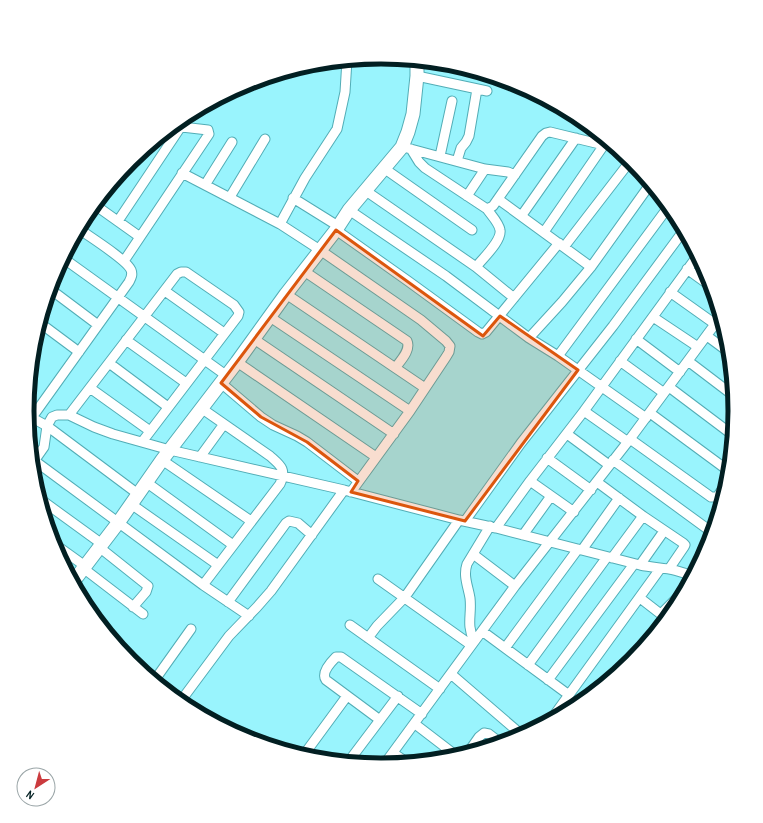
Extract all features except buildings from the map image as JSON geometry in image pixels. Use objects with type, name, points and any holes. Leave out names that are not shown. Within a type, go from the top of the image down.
[{"type":"street","points":[[280,224],[293,198],[337,129],[345,92],[347,66]]},
{"type":"street","points":[[77,577],[349,210],[385,168],[406,148],[408,132],[413,114],[417,66]]},
{"type":"street","points":[[417,76],[487,91]]},
{"type":"street","points":[[457,161],[461,148],[469,136],[477,89]]},
{"type":"street","points":[[440,156],[452,101]]},
{"type":"street","points":[[124,261],[209,134],[208,130],[182,127]]},
{"type":"street","points":[[487,209],[493,206],[542,136],[546,133],[550,132],[603,144]]},
{"type":"street","points":[[118,221],[172,134]]},
{"type":"street","points":[[230,197],[265,138]]},
{"type":"street","points":[[522,215],[576,138]]},
{"type":"street","points":[[205,185],[232,142]]},
{"type":"street","points":[[544,232],[607,147]]},
{"type":"street","points":[[406,148],[485,168],[508,172],[515,175]]},
{"type":"street","points":[[406,148],[425,168],[487,209],[498,224],[500,236],[476,267]]},
{"type":"street","points":[[293,198],[337,228],[482,334],[486,332],[514,298],[562,245],[627,166]]},
{"type":"street","points":[[385,168],[472,230]]},
{"type":"street","points":[[467,196],[485,168]]},
{"type":"street","points":[[182,173],[280,224],[421,320],[450,346],[449,352],[410,411],[358,482],[348,491],[312,535],[271,591],[229,636],[184,697]]},
{"type":"street","points":[[529,338],[591,267],[648,188]]},
{"type":"street","points":[[366,191],[476,267],[514,298]]},
{"type":"street","points":[[498,199],[522,215],[591,267]]},
{"type":"street","points":[[101,207],[140,237]]},
{"type":"street","points":[[349,210],[446,276],[529,338],[724,468]]},
{"type":"street","points":[[558,356],[665,211]]},
{"type":"street","points":[[34,412],[118,298],[132,276],[131,269],[124,261],[84,233]]},
{"type":"street","points":[[368,638],[377,626],[405,597],[462,520],[680,235]]},
{"type":"street","points":[[472,643],[470,632],[470,598],[465,580],[465,571],[473,554],[567,434],[694,260]]},
{"type":"street","points":[[68,262],[204,359],[261,417],[273,425],[307,442],[358,482]]},
{"type":"street","points":[[687,269],[704,281]]},
{"type":"street","points":[[304,271],[407,341],[409,345],[408,348],[396,367]]},
{"type":"street","points":[[69,415],[177,274],[186,272],[234,304],[239,312],[238,316],[142,442]]},
{"type":"street","points":[[165,291],[224,333]]},
{"type":"street","points":[[670,292],[715,324]]},
{"type":"street","points":[[55,293],[98,325]]},
{"type":"street","points":[[286,294],[425,388]]},
{"type":"street","points":[[653,316],[698,347]]},
{"type":"street","points":[[270,317],[410,411]]},
{"type":"street","points":[[389,759],[472,643],[648,416],[717,322]]},
{"type":"street","points":[[45,327],[79,352]]},
{"type":"street","points":[[707,336],[723,348]]},
{"type":"street","points":[[254,339],[394,434]]},
{"type":"street","points":[[636,339],[680,372]]},
{"type":"street","points":[[126,340],[186,383]]},
{"type":"street","points":[[620,361],[728,432]]},
{"type":"street","points":[[688,361],[728,392]]},
{"type":"street","points":[[237,362],[376,457]]},
{"type":"street","points":[[109,363],[168,407]]},
{"type":"street","points":[[90,388],[150,431]]},
{"type":"street","points":[[202,408],[280,465],[284,476],[280,484],[203,585]]},
{"type":"street","points":[[584,411],[629,440],[711,497],[717,497],[718,495]]},
{"type":"street","points":[[37,457],[44,447],[47,426],[52,417],[57,415],[69,415],[94,428],[142,442],[166,455],[252,521]]},
{"type":"street","points":[[34,421],[47,426],[134,499],[218,565]]},
{"type":"street","points":[[200,457],[224,424]]},
{"type":"street","points":[[567,434],[708,530]]},
{"type":"street","points":[[166,455],[200,457],[284,476],[637,564],[677,570],[688,575]]},
{"type":"street","points":[[548,458],[594,486],[619,498],[684,545],[684,547],[640,598],[559,710]]},
{"type":"street","points":[[39,465],[203,585],[249,616]]},
{"type":"street","points":[[530,481],[574,512]]},
{"type":"street","points":[[146,482],[233,545]]},
{"type":"street","points":[[523,535],[551,496]]},
{"type":"street","points":[[505,648],[619,498]]},
{"type":"street","points":[[47,505],[101,546],[148,586],[146,592],[133,607]]},
{"type":"street","points":[[528,665],[609,557],[642,516]]},
{"type":"street","points":[[228,602],[286,523],[289,521],[298,523],[312,535]]},
{"type":"street","points":[[548,680],[664,531]]},
{"type":"street","points":[[63,551],[143,614]]},
{"type":"street","points":[[473,554],[515,586]]},
{"type":"street","points":[[378,579],[472,643]]},
{"type":"street","points":[[640,598],[662,616]]},
{"type":"street","points":[[350,625],[440,689]]},
{"type":"street","points":[[157,677],[191,629]]},
{"type":"street","points":[[482,631],[569,695]]},
{"type":"street","points":[[380,720],[324,677],[324,673],[333,660],[338,656],[422,714]]},
{"type":"street","points":[[451,674],[518,731]]},
{"type":"street","points":[[307,750],[347,696]]},
{"type":"street","points":[[352,757],[398,696]]},
{"type":"street","points":[[415,724],[451,752]]},
{"type":"street","points":[[473,746],[479,737],[484,733],[489,734],[496,740]]},
{"type":"street","points":[[393,753],[401,758]]},
{"type":"highlighted area","points":[[336,230],[483,336],[500,316],[578,370],[465,521],[351,492],[358,481],[307,442],[261,417],[221,383]]}]
